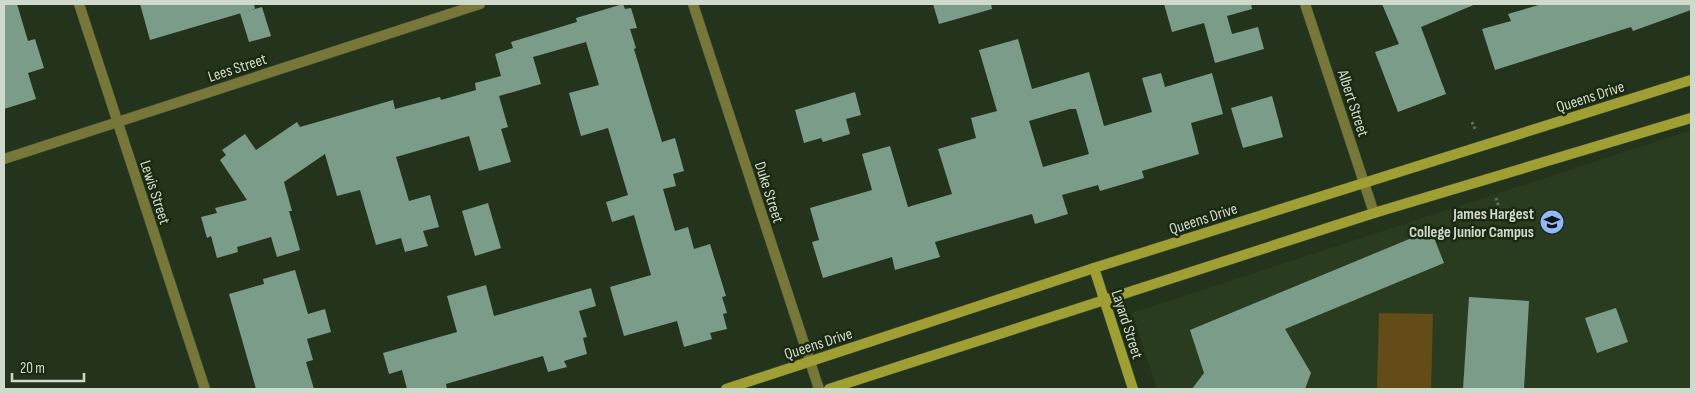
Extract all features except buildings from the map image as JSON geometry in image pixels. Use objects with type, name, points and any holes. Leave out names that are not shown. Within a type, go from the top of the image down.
[{"type":"main road","name":"Queens Drive","points":[[726,389],[1094,268],[1691,80]]},
{"type":"main road","points":[[829,389],[1374,213],[1691,118]]},
{"type":"main road","name":"Layard Street","points":[[1094,268],[1133,389]]},
{"type":"street","name":"Lewis Street","points":[[79,4],[205,389]]},
{"type":"street","name":"Lees Street","points":[[4,159],[480,4]]},
{"type":"street","name":"Duke Street","points":[[693,4],[819,389]]},
{"type":"street","name":"Albert Street","points":[[1305,4],[1374,213]]},
{"type":"path","points":[[1472,122],[1475,129]]},
{"type":"path","points":[[1496,198],[1499,208]]},
{"type":"shaded area","name":"James Hargest College Junior Campus","points":[[1691,130],[1691,389],[1157,389],[1132,313]]},
{"type":"shaded area","points":[[1379,313],[1433,314],[1431,389],[1377,389]]},
{"type":"place","name":"James Hargest College Junior Campus","points":[[1552,222]]}]
